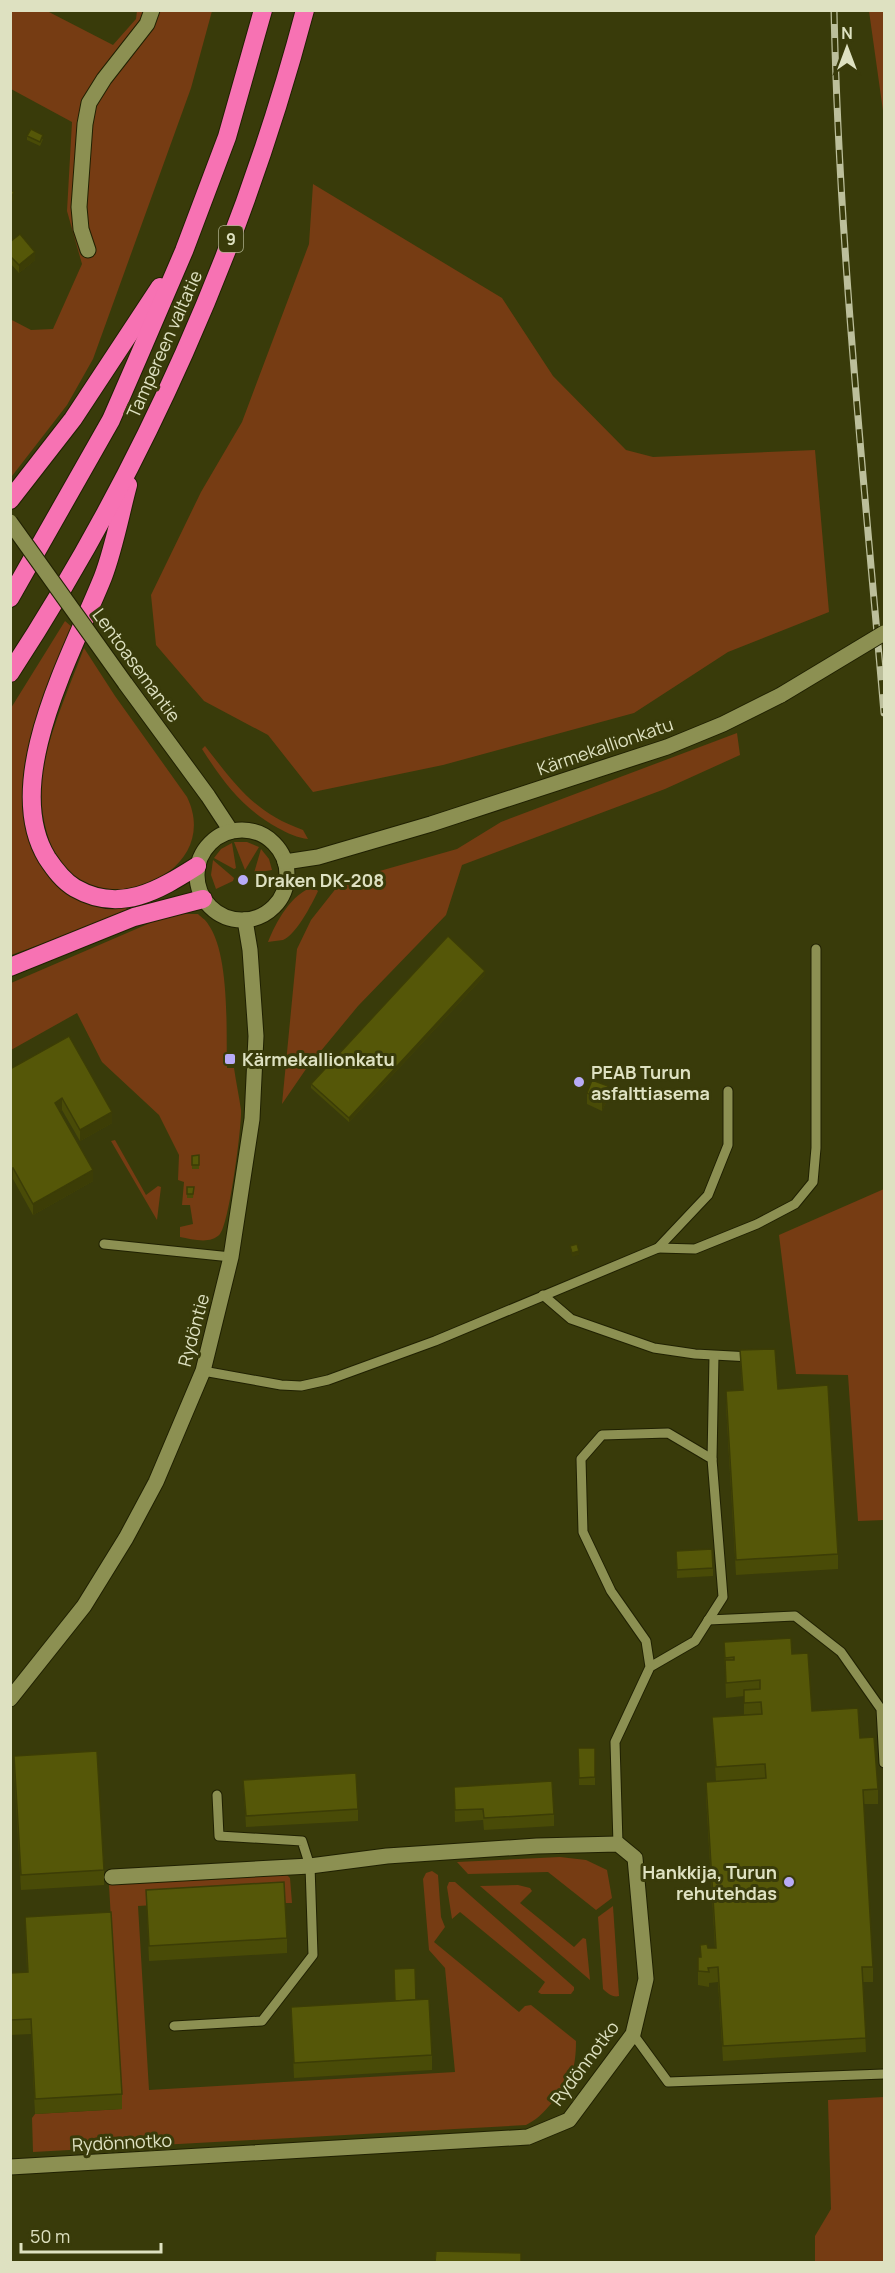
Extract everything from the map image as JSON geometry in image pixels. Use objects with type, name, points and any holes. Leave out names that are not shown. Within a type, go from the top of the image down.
[{"type":"highway","name":"Tampereen valtatie","points":[[10,598],[111,420],[184,251],[227,137],[263,10]]},
{"type":"highway","name":"Tampereen valtatie","points":[[10,673],[35,634],[135,460],[223,262],[263,146],[305,10]]},
{"type":"highway","points":[[10,500],[73,419],[184,251]]},
{"type":"highway","points":[[135,460],[104,575],[51,700],[43,726],[32,771],[31,809],[38,840],[53,868],[64,880],[85,893],[114,900],[129,899],[161,889],[197,866]]},
{"type":"highway","points":[[10,967],[134,918],[203,899]]},
{"type":"street","points":[[88,250],[81,229],[79,207],[85,124],[89,103],[104,79],[147,24],[152,10]]},
{"type":"street","name":"Lentoasemantie","points":[[10,522],[231,831]]},
{"type":"street","name":"Kärmekallionkatu","points":[[285,862],[318,857],[420,827],[657,751],[723,724],[781,695],[885,633]]},
{"type":"street","points":[[231,831],[257,832],[269,838],[279,849],[285,862],[286,881],[281,898],[264,915],[245,920],[231,919],[218,914],[203,899],[199,891],[197,866],[206,847],[217,837],[231,831]]},
{"type":"street","name":"Rydöntie","points":[[10,1700],[84,1605],[126,1538],[161,1472],[203,1371],[231,1257],[252,1119],[256,1036],[250,950],[245,920]]},
{"type":"street","points":[[112,1877],[310,1866],[387,1856],[537,1846],[618,1844]]},
{"type":"street","name":"Rydönnotko","points":[[10,2167],[528,2137],[569,2120],[633,2034],[646,1979],[635,1858],[618,1844]]},
{"type":"lane","points":[[203,1371],[273,1384],[301,1386],[328,1380],[435,1341],[658,1248],[695,1249],[757,1224],[795,1204],[813,1182],[816,1148],[816,949]]},
{"type":"lane","points":[[658,1248],[708,1195],[728,1145],[728,1091]]},
{"type":"lane","points":[[104,1244],[231,1257]]},
{"type":"lane","points":[[543,1295],[571,1319],[654,1348],[714,1356],[762,1357]]},
{"type":"lane","points":[[650,1667],[695,1641],[723,1597],[712,1459],[714,1356]]},
{"type":"lane","points":[[618,1844],[615,1742],[650,1667],[646,1641],[611,1591],[583,1532],[581,1459],[602,1435],[668,1433],[712,1459]]},
{"type":"lane","points":[[708,1620],[795,1616],[841,1652],[881,1709],[885,1763]]},
{"type":"lane","points":[[174,2026],[262,2021],[313,1955],[310,1866],[302,1841],[219,1836],[217,1795]]},
{"type":"lane","points":[[633,2034],[668,2082],[885,2074]]},
{"type":"shaded area","points":[[11,11],[47,11],[113,45],[136,19],[137,11],[212,11],[191,88],[93,359],[67,405],[12,476],[10,474],[10,319],[31,330],[53,329],[82,264],[67,211],[72,122],[11,89]]},
{"type":"shaded area","points":[[869,11],[884,11],[884,118]]},
{"type":"shaded area","points":[[313,184],[502,298],[553,376],[626,450],[653,457],[815,450],[829,612],[728,652],[634,713],[443,765],[313,792],[268,735],[204,701],[156,645],[151,595],[201,492],[242,422],[309,244]]},
{"type":"shaded area","points":[[65,621],[73,628],[39,720],[28,783],[29,815],[36,845],[51,875],[59,885],[84,902],[93,905],[126,907],[127,913],[11,955],[11,708]]},
{"type":"shaded area","points":[[84,648],[187,797],[194,823],[190,846],[177,865],[158,879],[135,887],[110,889],[86,883],[65,869],[48,838],[41,792],[44,763],[59,713]]},
{"type":"shaded area","points":[[737,733],[740,755],[665,789],[462,865],[446,915],[358,1006],[306,1069],[282,1104],[297,949],[311,920],[341,882],[457,849],[501,822]]},
{"type":"shaded area","points":[[205,746],[236,785],[258,806],[286,823],[303,830],[308,839],[300,838],[278,828],[244,803],[226,784],[210,761],[202,749]]},
{"type":"shaded area","points":[[234,842],[247,842],[259,847],[245,870]]},
{"type":"shaded area","points":[[232,843],[236,868],[234,869],[214,858],[221,849]]},
{"type":"shaded area","points":[[261,849],[269,859],[272,870],[254,873]]},
{"type":"shaded area","points":[[213,860],[234,878],[233,881],[216,889],[211,875]]},
{"type":"shaded area","points":[[313,887],[318,891],[293,932],[283,940],[268,942],[275,926],[291,902]]},
{"type":"shaded area","points":[[171,914],[198,914],[207,923],[215,937],[220,954],[225,993],[227,1068],[234,1068],[241,1110],[237,1154],[224,1227],[216,1237],[206,1240],[180,1237],[180,1227],[193,1224],[190,1205],[182,1205],[184,1182],[178,1180],[179,1155],[159,1115],[102,1062],[77,1013],[11,1050],[11,983]]},
{"type":"shaded area","points":[[115,1140],[146,1195],[158,1186],[161,1187],[157,1220],[111,1141]]},
{"type":"shaded area","points":[[884,1189],[884,1520],[858,1521],[848,1375],[796,1374],[779,1235]]},
{"type":"shaded area","points":[[560,1857],[586,1860],[607,1870],[612,1898],[596,1910],[548,1872],[468,1874],[457,1862]]},
{"type":"shaded area","points":[[432,1871],[438,1875],[441,1917],[445,1927],[434,1942],[519,2012],[525,2006],[531,2005],[576,2041],[575,2061],[567,2084],[533,2121],[526,2125],[33,2152],[32,2118],[35,2114],[122,2109],[109,1885],[285,1873],[290,1878],[292,1903],[284,1903],[283,1897],[138,1906],[149,2090],[455,2072],[445,1968],[429,1950],[423,1879],[426,1873]]},
{"type":"shaded area","points":[[449,1882],[455,1882],[574,1987],[571,1994],[541,1994],[538,1992],[545,1982],[460,1912],[452,1919],[447,1887]]},
{"type":"shaded area","points":[[518,1885],[530,1888],[532,1891],[520,1903],[574,1947],[583,1938],[586,1939],[590,1980],[480,1886]]},
{"type":"shaded area","points":[[613,1906],[619,1996],[610,1995],[603,1989],[598,1917]]},
{"type":"shaded area","points":[[884,2097],[884,2262],[815,2262],[815,2236],[831,2209],[828,2100]]},
{"type":"building","points":[[31,129],[43,135],[40,142],[27,136]]},
{"type":"building","points":[[20,234],[35,252],[19,265],[10,256],[10,242]]},
{"type":"building","points":[[448,936],[485,971],[349,1118],[311,1084]]},
{"type":"building","points":[[69,1036],[112,1112],[80,1130],[62,1098],[55,1103],[93,1170],[33,1204],[13,1168],[10,1169],[10,1069]]},
{"type":"building","points":[[592,1080],[608,1086],[602,1099],[587,1093]]},
{"type":"building","points":[[199,1155],[199,1165],[192,1165],[192,1156]]},
{"type":"building","points":[[187,1187],[194,1187],[193,1194],[187,1194]]},
{"type":"building","points":[[577,1244],[579,1251],[572,1253],[570,1246]]},
{"type":"building","points":[[775,1349],[778,1389],[828,1385],[838,1554],[736,1560],[726,1391],[743,1390],[740,1350]]},
{"type":"building","points":[[712,1549],[713,1568],[677,1570],[676,1551]]},
{"type":"building","name":"Hankkija, Turun rehutehdas","points":[[791,1638],[792,1654],[808,1653],[812,1711],[858,1708],[860,1738],[874,1737],[878,1789],[863,1790],[873,1967],[862,1967],[866,2038],[723,2046],[718,1967],[708,1968],[709,1972],[698,1971],[698,1957],[701,1957],[700,1945],[707,1944],[708,1948],[716,1948],[706,1782],[766,1778],[765,1764],[716,1767],[712,1717],[762,1714],[761,1702],[744,1703],[744,1690],[760,1689],[760,1680],[726,1683],[725,1660],[734,1660],[734,1657],[725,1658],[724,1642]]},
{"type":"building","points":[[578,1748],[595,1748],[595,1777],[579,1778]]},
{"type":"building","points":[[97,1751],[104,1870],[21,1875],[14,1756]]},
{"type":"building","points":[[356,1773],[358,1809],[246,1816],[243,1780]]},
{"type":"building","points":[[552,1781],[554,1814],[484,1818],[483,1809],[455,1810],[454,1787]]},
{"type":"building","points":[[284,1882],[287,1938],[149,1946],[146,1890]]},
{"type":"building","points":[[111,1912],[122,2094],[35,2099],[31,2019],[10,2020],[10,1973],[28,1972],[25,1917]]},
{"type":"building","points":[[415,1968],[416,2000],[395,2001],[394,1969]]},
{"type":"building","points":[[429,1999],[432,2055],[294,2063],[291,2007]]},
{"type":"building","points":[[436,2251],[521,2253],[521,2262],[435,2262]]},
{"type":"railway","points":[[834,10],[847,274],[884,713]]},
{"type":"place","name":"Draken DK-208","points":[[243,880]]},
{"type":"place","name":"Kärmekallionkatu","points":[[230,1059]]},
{"type":"place","name":"PEAB Turun asfalttiasema","points":[[579,1082]]},
{"type":"place","name":"Hankkija, Turun rehutehdas","points":[[789,1882]]}]
